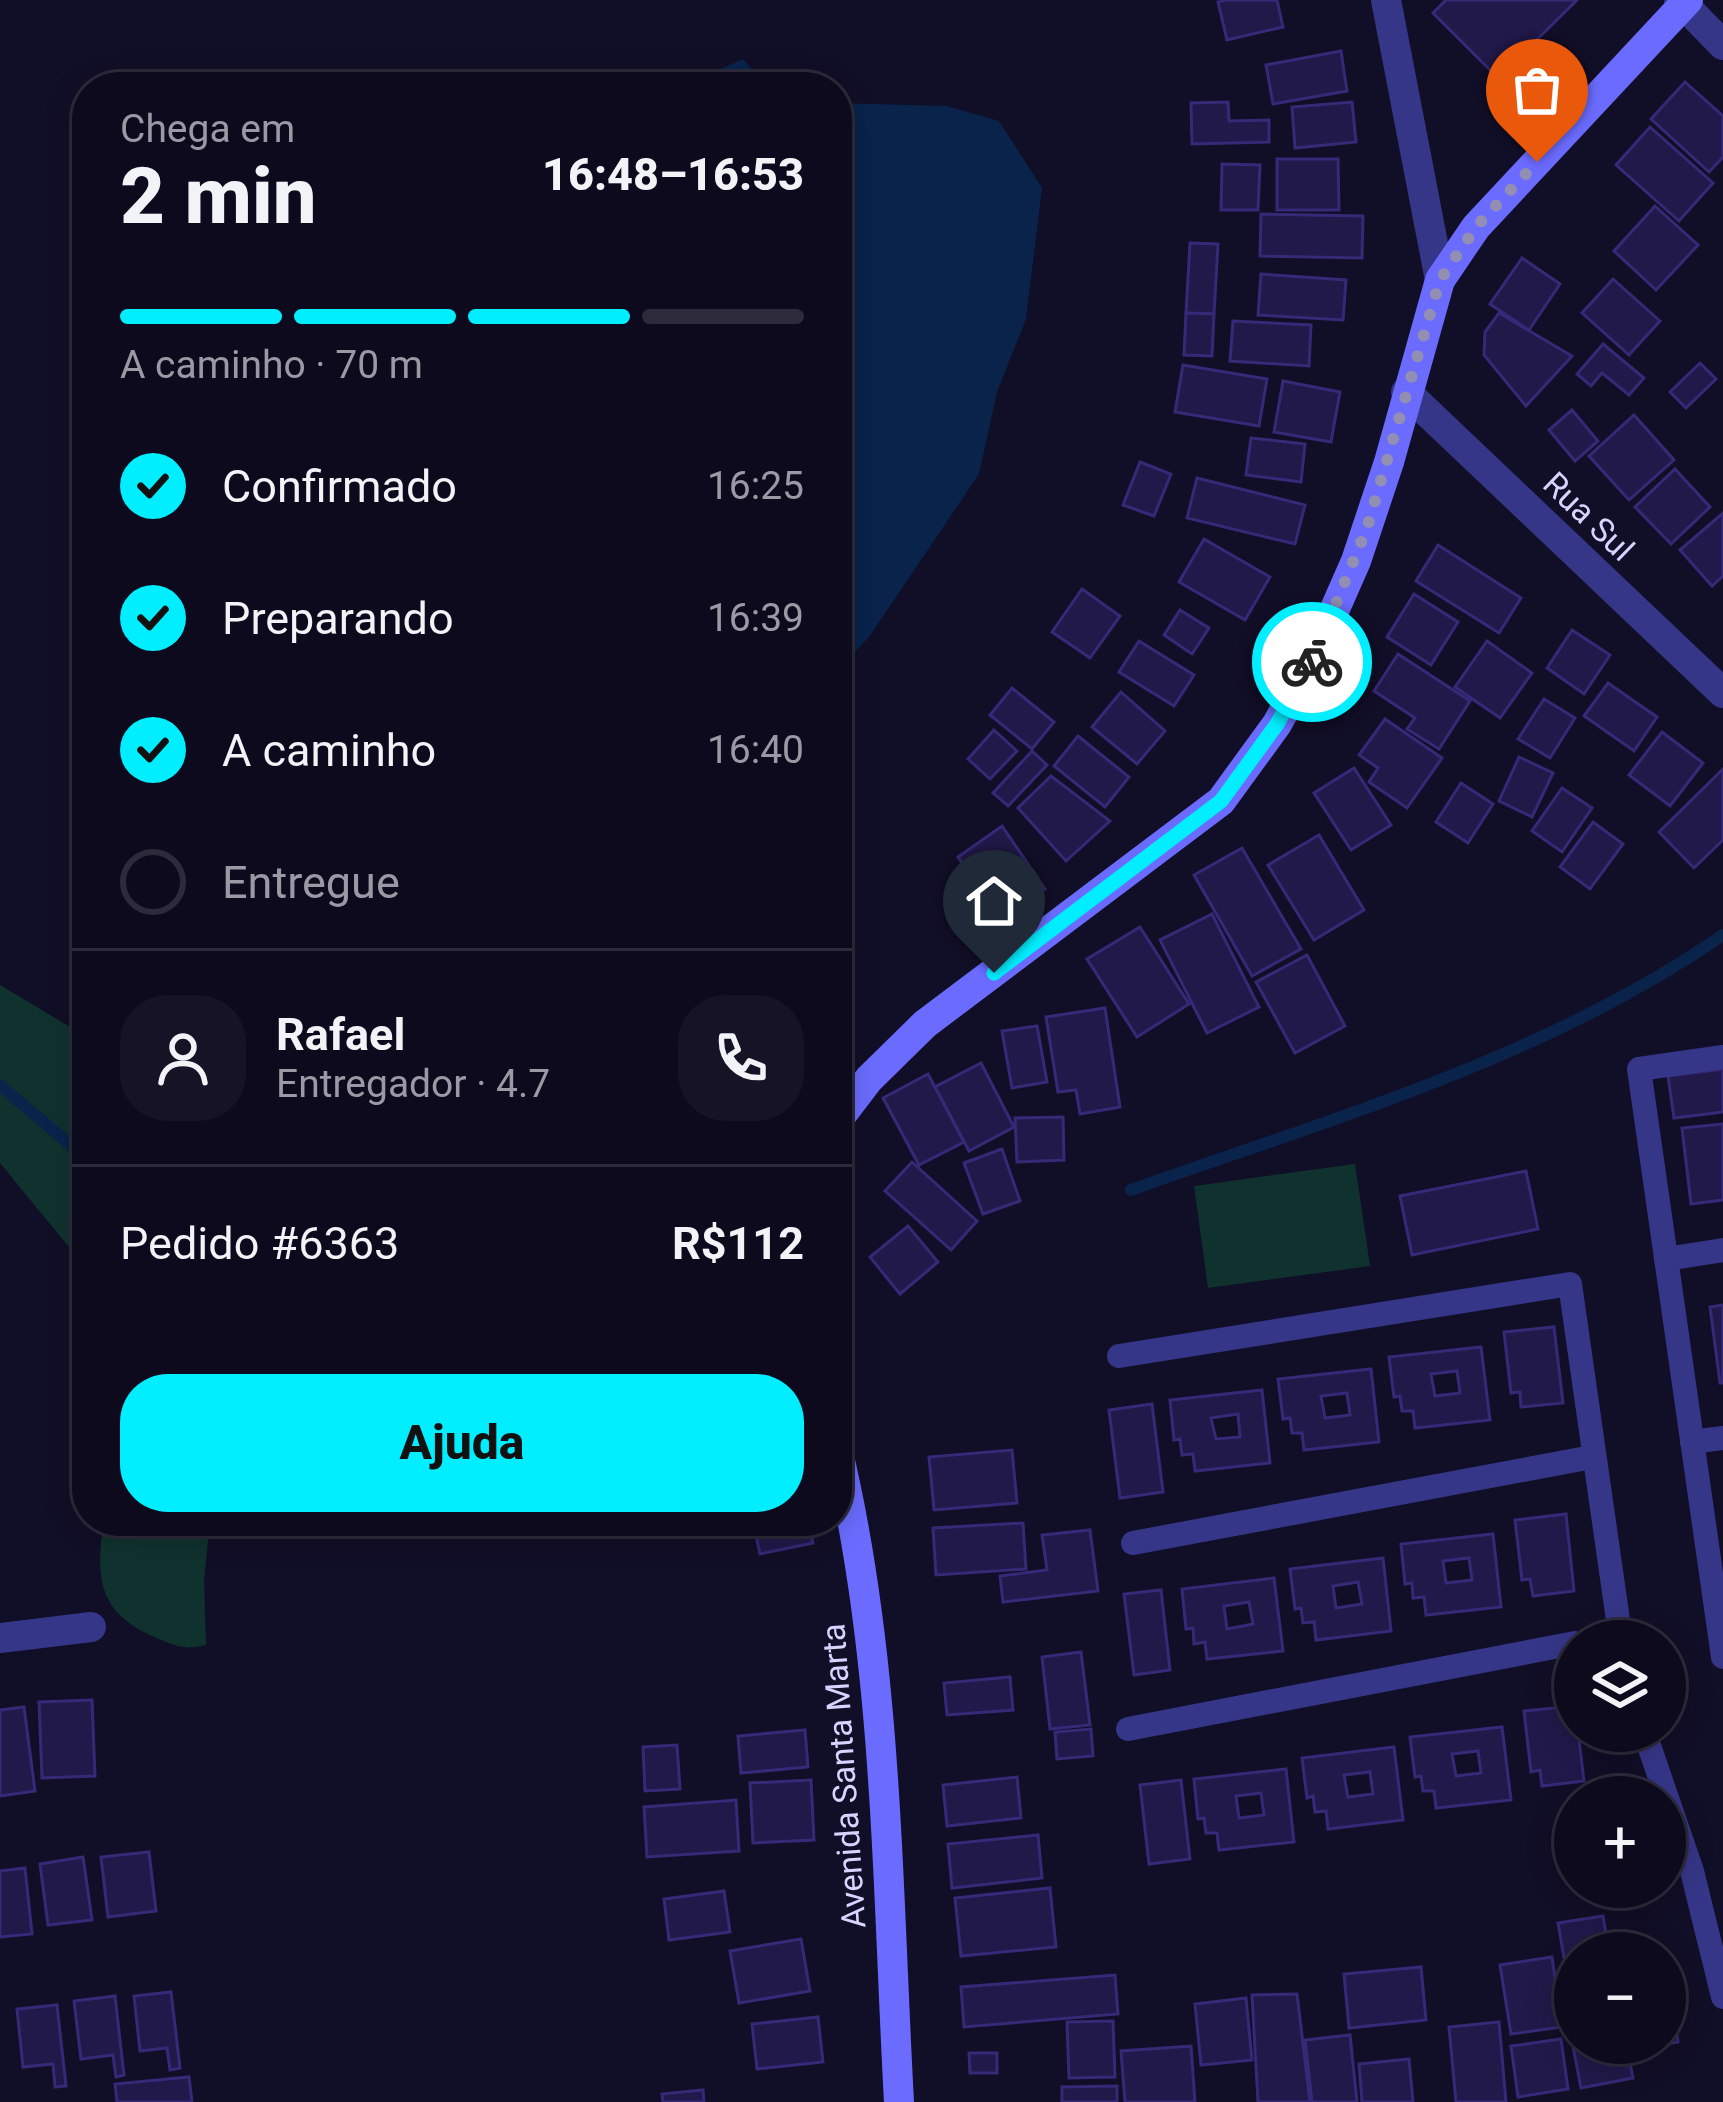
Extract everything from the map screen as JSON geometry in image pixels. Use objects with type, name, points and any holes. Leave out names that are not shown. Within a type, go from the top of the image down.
[{"type":"street","points":[[1386,0],[1440,280]]},
{"type":"street","points":[[852,1101],[925,1024],[1221,801],[1277,724],[1312,661],[1356,561],[1440,280],[1476,227],[1684,2],[1723,45]]},
{"type":"street","name":"Rua Sul","points":[[1406,392],[1723,693]]},
{"type":"street","name":"Avenida Santa Marta","points":[[852,1510],[876,1694],[899,2102]]},
{"type":"street","points":[[0,1638],[91,1627]]},
{"type":"lane","points":[[1723,1057],[1639,1069],[1723,1657]]},
{"type":"lane","points":[[1666,1259],[1723,1250]]},
{"type":"lane","points":[[1119,1356],[1570,1284],[1618,1620]]},
{"type":"lane","points":[[1693,1442],[1723,1438]]},
{"type":"lane","points":[[1133,1543],[1592,1456]]},
{"type":"lane","points":[[1128,1729],[1554,1647]]},
{"type":"lane","points":[[1651,1752],[1692,1871],[1723,1997]]},
{"type":"green space","points":[[0,985],[72,1028],[72,1251],[0,1163]]},
{"type":"green space","points":[[1355,1164],[1370,1266],[1208,1288],[1194,1186]]},
{"type":"green space","points":[[102,1536],[208,1536],[206,1645],[177,1646],[124,1619],[106,1594],[100,1561]]},
{"type":"water","points":[[743,59],[755,72],[714,72]]},
{"type":"water","points":[[852,103],[947,106],[999,121],[1042,188],[1026,319],[997,392],[979,474],[852,655]]},
{"type":"building","points":[[1277,0],[1283,27],[1227,40],[1218,2]]},
{"type":"building","points":[[1446,0],[1577,0],[1498,78],[1433,13]]},
{"type":"building","points":[[1341,51],[1347,91],[1273,104],[1266,65]]},
{"type":"building","points":[[1685,82],[1723,116],[1723,157],[1709,172],[1651,119]]},
{"type":"building","points":[[1228,102],[1229,121],[1269,120],[1269,142],[1192,144],[1191,103]]},
{"type":"building","points":[[1352,102],[1356,142],[1295,148],[1292,107]]},
{"type":"building","points":[[1650,127],[1713,183],[1679,221],[1616,165]]},
{"type":"building","points":[[1277,159],[1338,159],[1339,210],[1277,210]]},
{"type":"building","points":[[1222,164],[1260,165],[1258,210],[1221,210]]},
{"type":"building","points":[[1655,206],[1698,245],[1656,290],[1614,251]]},
{"type":"building","points":[[1261,214],[1363,216],[1362,258],[1260,256]]},
{"type":"building","points":[[1190,243],[1218,244],[1214,314],[1186,313]]},
{"type":"building","points":[[1522,258],[1560,284],[1529,330],[1490,304]]},
{"type":"building","points":[[1261,274],[1346,280],[1343,320],[1258,315]]},
{"type":"building","points":[[1613,279],[1660,321],[1629,355],[1582,313]]},
{"type":"building","points":[[1186,313],[1214,314],[1212,356],[1184,355]]},
{"type":"building","points":[[1499,313],[1572,356],[1526,406],[1484,355],[1485,332]]},
{"type":"building","points":[[1233,321],[1311,325],[1309,366],[1230,361]]},
{"type":"building","points":[[1603,344],[1644,378],[1629,395],[1602,373],[1591,386],[1577,374]]},
{"type":"building","points":[[1700,363],[1716,379],[1686,408],[1670,392]]},
{"type":"building","points":[[1183,365],[1267,379],[1259,426],[1175,412]]},
{"type":"building","points":[[1283,381],[1340,392],[1331,442],[1274,432]]},
{"type":"building","points":[[1572,410],[1598,441],[1575,461],[1549,430]]},
{"type":"building","points":[[1634,415],[1674,460],[1629,500],[1589,456]]},
{"type":"building","points":[[1251,438],[1305,444],[1301,482],[1246,475]]},
{"type":"building","points":[[1140,462],[1171,474],[1154,516],[1123,505]]},
{"type":"building","points":[[1675,469],[1710,507],[1671,544],[1635,507]]},
{"type":"building","points":[[1197,478],[1305,505],[1295,544],[1187,518]]},
{"type":"building","points":[[1723,513],[1723,576],[1712,586],[1680,550]]},
{"type":"building","points":[[1204,539],[1270,577],[1245,620],[1179,582]]},
{"type":"building","points":[[1438,545],[1521,598],[1499,633],[1416,581]]},
{"type":"building","points":[[1082,589],[1120,616],[1090,658],[1052,632]]},
{"type":"building","points":[[1414,594],[1458,622],[1431,665],[1387,637]]},
{"type":"building","points":[[1180,610],[1209,628],[1192,654],[1164,635]]},
{"type":"building","points":[[1572,630],[1610,655],[1584,694],[1547,668]]},
{"type":"building","points":[[1139,641],[1194,675],[1174,706],[1119,672]]},
{"type":"building","points":[[1487,641],[1532,673],[1500,718],[1455,687]]},
{"type":"building","points":[[1398,654],[1470,701],[1439,749],[1407,729],[1415,718],[1374,691]]},
{"type":"building","points":[[1608,683],[1657,717],[1634,751],[1584,716]]},
{"type":"building","points":[[1012,688],[1054,722],[1032,749],[990,715]]},
{"type":"building","points":[[1121,692],[1165,731],[1137,764],[1092,727]]},
{"type":"building","points":[[1544,699],[1575,718],[1550,758],[1518,739]]},
{"type":"building","points":[[1385,719],[1442,758],[1407,808],[1369,782],[1378,768],[1359,755]]},
{"type":"building","points":[[994,730],[1017,751],[990,779],[968,759]]},
{"type":"building","points":[[1662,732],[1703,763],[1670,806],[1629,775]]},
{"type":"building","points":[[1078,736],[1129,777],[1105,807],[1054,766]]},
{"type":"building","points":[[1032,751],[1047,765],[1008,806],[993,793]]},
{"type":"building","points":[[1519,757],[1553,773],[1532,817],[1499,801]]},
{"type":"building","points":[[1354,768],[1391,825],[1351,850],[1314,793]]},
{"type":"building","points":[[1723,769],[1723,840],[1694,868],[1659,832]]},
{"type":"building","points":[[1051,776],[1110,821],[1066,861],[1018,808]]},
{"type":"building","points":[[1461,783],[1493,804],[1468,843],[1436,822]]},
{"type":"building","points":[[1562,788],[1592,808],[1562,852],[1532,831]]},
{"type":"building","points":[[1593,822],[1623,844],[1590,889],[1560,867]]},
{"type":"building","points":[[1002,826],[1045,889],[1002,919],[958,857]]},
{"type":"building","points":[[1319,835],[1364,910],[1314,940],[1268,865]]},
{"type":"building","points":[[1242,848],[1301,949],[1252,976],[1194,875]]},
{"type":"building","points":[[1212,914],[1259,1007],[1207,1033],[1160,940]]},
{"type":"building","points":[[1140,927],[1189,1004],[1137,1037],[1087,959]]},
{"type":"building","points":[[1307,955],[1345,1026],[1295,1053],[1256,982]]},
{"type":"building","points":[[1105,1008],[1120,1107],[1080,1114],[1076,1090],[1058,1092],[1046,1017]]},
{"type":"building","points":[[1037,1026],[1047,1082],[1012,1088],[1002,1031]]},
{"type":"building","points":[[981,1063],[1014,1127],[969,1151],[935,1087]]},
{"type":"building","points":[[1723,1069],[1723,1112],[1674,1118],[1668,1076]]},
{"type":"building","points":[[928,1074],[964,1142],[919,1165],[883,1098]]},
{"type":"building","points":[[1063,1117],[1064,1160],[1017,1162],[1015,1118]]},
{"type":"building","points":[[1723,1124],[1723,1200],[1691,1204],[1682,1128]]},
{"type":"building","points":[[1002,1149],[1020,1201],[983,1214],[964,1163]]},
{"type":"building","points":[[912,1162],[977,1221],[951,1250],[885,1191]]},
{"type":"building","points":[[1526,1171],[1538,1229],[1412,1255],[1400,1196]]},
{"type":"building","points":[[908,1226],[938,1262],[900,1294],[870,1257]]},
{"type":"building","points":[[1723,1305],[1723,1383],[1720,1383],[1710,1307]]},
{"type":"building","points":[[1554,1327],[1563,1403],[1521,1407],[1520,1392],[1511,1393],[1504,1332]]},
{"type":"building","points":[[1481,1347],[1490,1420],[1415,1428],[1413,1411],[1402,1411],[1400,1396],[1394,1397],[1389,1357]],"holes":[[[1457,1371],[1460,1393],[1435,1396],[1431,1374]]]},
{"type":"building","points":[[1371,1369],[1379,1442],[1304,1450],[1302,1433],[1292,1433],[1290,1418],[1283,1419],[1278,1379]],"holes":[[[1347,1393],[1350,1415],[1325,1418],[1321,1396]]]},
{"type":"building","points":[[1262,1390],[1270,1463],[1195,1471],[1193,1454],[1182,1455],[1180,1439],[1174,1440],[1170,1400]],"holes":[[[1238,1414],[1240,1437],[1216,1439],[1211,1418]]]},
{"type":"building","points":[[1152,1404],[1163,1492],[1120,1498],[1109,1410]]},
{"type":"building","points":[[1012,1450],[1017,1503],[934,1510],[929,1457]]},
{"type":"building","points":[[1566,1514],[1574,1591],[1533,1596],[1530,1579],[1522,1580],[1515,1520]]},
{"type":"building","points":[[1023,1523],[1026,1569],[936,1575],[933,1528]]},
{"type":"building","points":[[1090,1530],[1098,1591],[1003,1602],[1000,1576],[1047,1570],[1042,1535]]},
{"type":"building","points":[[1493,1534],[1501,1607],[1426,1615],[1424,1597],[1413,1598],[1412,1583],[1405,1584],[1401,1544]],"holes":[[[1469,1558],[1472,1580],[1446,1583],[1443,1561]]]},
{"type":"building","points":[[756,1536],[811,1536],[813,1543],[760,1554]]},
{"type":"building","points":[[1383,1558],[1391,1631],[1316,1640],[1314,1622],[1303,1623],[1301,1608],[1295,1609],[1290,1569]],"holes":[[[1358,1582],[1362,1604],[1336,1608],[1333,1586]]]},
{"type":"building","points":[[1274,1578],[1283,1651],[1207,1659],[1205,1642],[1194,1644],[1193,1628],[1186,1629],[1182,1589]],"holes":[[[1249,1602],[1253,1624],[1227,1629],[1224,1606]]]},
{"type":"building","points":[[1161,1590],[1170,1670],[1134,1675],[1124,1594]]},
{"type":"building","points":[[1081,1652],[1090,1725],[1050,1729],[1042,1657]]},
{"type":"building","points":[[1010,1677],[1013,1710],[947,1715],[944,1683]]},
{"type":"building","points":[[92,1700],[95,1776],[42,1778],[39,1702]]},
{"type":"building","points":[[24,1707],[35,1791],[0,1796],[0,1710]]},
{"type":"building","points":[[1554,1708],[1554,1752],[1581,1752],[1583,1776],[1554,1776],[1554,1785],[1542,1786],[1540,1770],[1531,1772],[1524,1711]]},
{"type":"building","points":[[1502,1727],[1511,1800],[1436,1808],[1434,1791],[1423,1791],[1421,1776],[1415,1777],[1410,1737]],"holes":[[[1478,1751],[1481,1773],[1456,1776],[1452,1754]]]},
{"type":"building","points":[[1091,1729],[1093,1756],[1057,1759],[1055,1732]]},
{"type":"building","points":[[805,1730],[808,1767],[741,1773],[738,1736]]},
{"type":"building","points":[[677,1745],[680,1789],[645,1791],[643,1747]]},
{"type":"building","points":[[1394,1747],[1403,1820],[1328,1829],[1326,1811],[1315,1812],[1313,1796],[1307,1798],[1302,1758]],"holes":[[[1370,1772],[1373,1794],[1348,1797],[1344,1775]]]},
{"type":"building","points":[[1286,1769],[1294,1842],[1219,1850],[1217,1833],[1206,1833],[1204,1818],[1198,1819],[1194,1779]],"holes":[[[1261,1793],[1264,1815],[1239,1818],[1236,1796]]]},
{"type":"building","points":[[1017,1777],[1021,1818],[947,1826],[943,1785]]},
{"type":"building","points":[[811,1780],[814,1840],[753,1843],[750,1783]]},
{"type":"building","points":[[1181,1780],[1190,1859],[1149,1864],[1140,1785]]},
{"type":"building","points":[[736,1800],[739,1851],[647,1857],[644,1807]]},
{"type":"building","points":[[1038,1835],[1042,1878],[952,1888],[948,1844]]},
{"type":"building","points":[[149,1852],[156,1911],[108,1917],[101,1857]]},
{"type":"building","points":[[83,1857],[92,1920],[48,1925],[40,1864]]},
{"type":"building","points":[[25,1868],[32,1934],[0,1937],[0,1871]]},
{"type":"building","points":[[1050,1888],[1056,1947],[961,1956],[955,1898]]},
{"type":"building","points":[[724,1891],[730,1932],[669,1940],[664,1899]]},
{"type":"building","points":[[1603,1916],[1606,1932],[1560,1932],[1558,1923]]},
{"type":"building","points":[[801,1939],[810,1991],[739,2003],[730,1951]]},
{"type":"building","points":[[1552,1957],[1554,2028],[1511,2034],[1500,1965]]},
{"type":"building","points":[[1421,1967],[1426,2020],[1349,2028],[1344,1974]]},
{"type":"building","points":[[1115,1975],[1118,2014],[964,2027],[961,1987]]},
{"type":"building","points":[[171,1992],[180,2068],[170,2070],[167,2048],[140,2051],[134,1996]]},
{"type":"building","points":[[1297,1994],[1310,2102],[1258,2102],[1252,1995]]},
{"type":"building","points":[[115,1996],[124,2075],[116,2077],[113,2055],[81,2059],[74,2001]]},
{"type":"building","points":[[1246,1998],[1252,2060],[1201,2065],[1195,2004]]},
{"type":"building","points":[[57,2005],[66,2086],[55,2087],[53,2064],[23,2067],[17,2009]]},
{"type":"building","points":[[818,2017],[823,2062],[757,2069],[752,2024]]},
{"type":"building","points":[[1113,2021],[1115,2077],[1069,2078],[1067,2022]]},
{"type":"building","points":[[1499,2022],[1506,2102],[1456,2102],[1449,2027]]},
{"type":"building","points":[[1350,2035],[1357,2102],[1312,2102],[1305,2040]]},
{"type":"building","points":[[1554,2040],[1554,2064],[1564,2064],[1568,2089],[1518,2097],[1511,2046]]},
{"type":"building","points":[[1191,2046],[1195,2102],[1125,2102],[1121,2051]]},
{"type":"building","points":[[969,2053],[997,2053],[997,2073],[970,2073]]},
{"type":"building","points":[[1409,2059],[1413,2102],[1362,2102],[1359,2064]]},
{"type":"building","points":[[1576,2064],[1630,2064],[1633,2078],[1581,2088]]},
{"type":"building","points":[[189,2077],[192,2102],[117,2102],[115,2084]]},
{"type":"building","points":[[1117,2086],[1117,2102],[1062,2102],[1062,2087]]},
{"type":"building","points":[[703,2090],[704,2102],[663,2102],[662,2094]]},
{"type":"waterway","points":[[1131,1190],[1511,1051],[1584,1017],[1723,935]]},
{"type":"waterway","points":[[0,1085],[72,1146]]},
{"type":"way so far","points":[[1312,662],[1356,561],[1440,280],[1476,227],[1537,162]]},
{"type":"route","points":[[994,973],[1221,801],[1277,724],[1312,662]]}]
